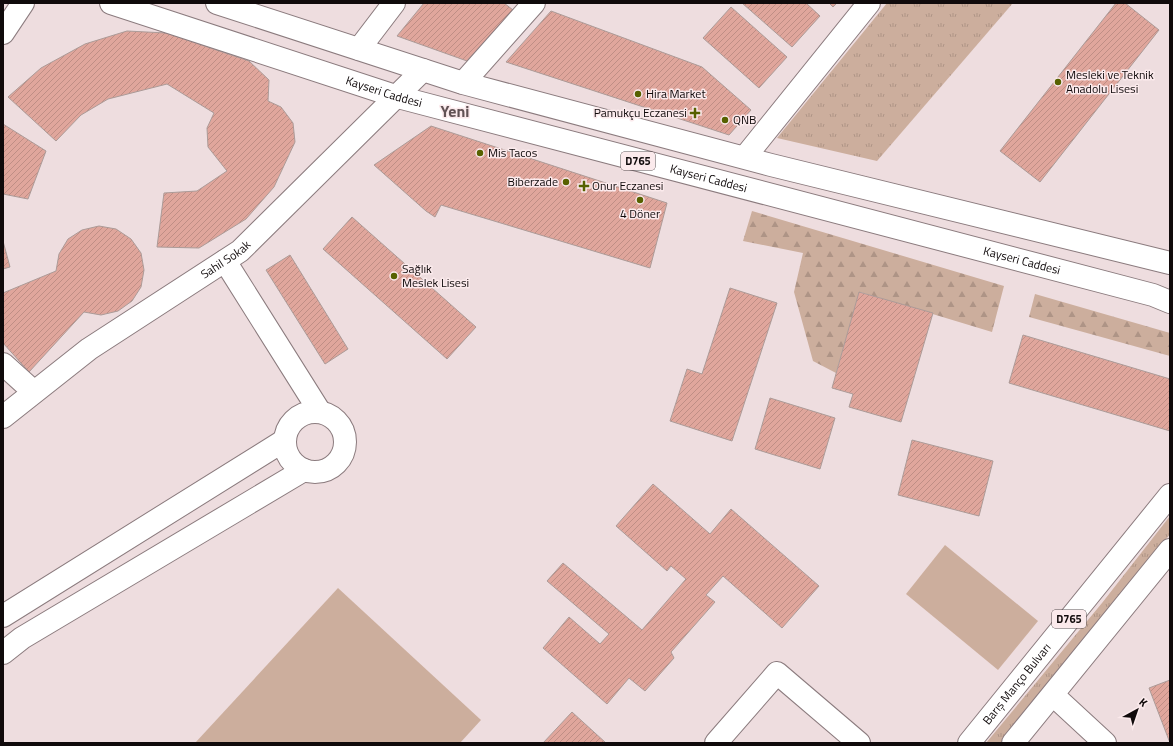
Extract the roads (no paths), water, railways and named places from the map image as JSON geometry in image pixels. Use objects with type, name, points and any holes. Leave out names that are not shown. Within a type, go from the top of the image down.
[{"type":"main road","points":[[3,33],[23,3]]},
{"type":"main road","name":"Kayseri Caddesi","points":[[111,3],[398,97],[1153,296],[1170,302]]},
{"type":"main road","name":"D765","points":[[217,3],[463,83],[745,157],[1170,263]]},
{"type":"main road","points":[[359,49],[394,3]]},
{"type":"main road","points":[[463,83],[534,3]]},
{"type":"main road","points":[[745,157],[869,3]]},
{"type":"main road","name":"Sahil Sokak","points":[[3,417],[89,349],[240,251],[398,97],[423,70]]},
{"type":"main road","points":[[225,262],[320,412]]},
{"type":"main road","points":[[3,364],[34,392]]},
{"type":"main road","points":[[320,412],[332,417],[340,426],[345,437],[344,450],[338,461],[329,469],[317,472],[304,470],[294,463],[287,453],[285,440],[288,428],[296,419],[307,413],[320,412]]},
{"type":"main road","points":[[3,616],[285,440]]},
{"type":"main road","points":[[3,653],[22,638],[304,470]]},
{"type":"main road","name":"Barış Manço Bulvarı","points":[[969,743],[1170,495]]},
{"type":"main road","name":"D765","points":[[1013,743],[1170,550]]},
{"type":"main road","points":[[716,743],[777,673],[859,743]]},
{"type":"main road","points":[[1053,695],[1106,743]]},
{"type":"place","name":"Mesleki ve Teknik Anadolu Lisesi","points":[[1058,82]]},
{"type":"place","name":"Hira Market","points":[[638,94]]},
{"type":"place","name":"Pamukçu Eczanesi","points":[[695,113]]},
{"type":"place","name":"QNB","points":[[725,120]]},
{"type":"place","name":"Mis Tacos","points":[[480,153]]},
{"type":"place","name":"Biberzade","points":[[566,182]]},
{"type":"place","name":"Onur Eczanesi","points":[[584,186]]},
{"type":"place","name":"4 Döner","points":[[640,200]]},
{"type":"place","name":"Sağlık Meslek Lisesi","points":[[394,276]]},
{"type":"district","name":"Yeni","points":[[455,111]]}]
